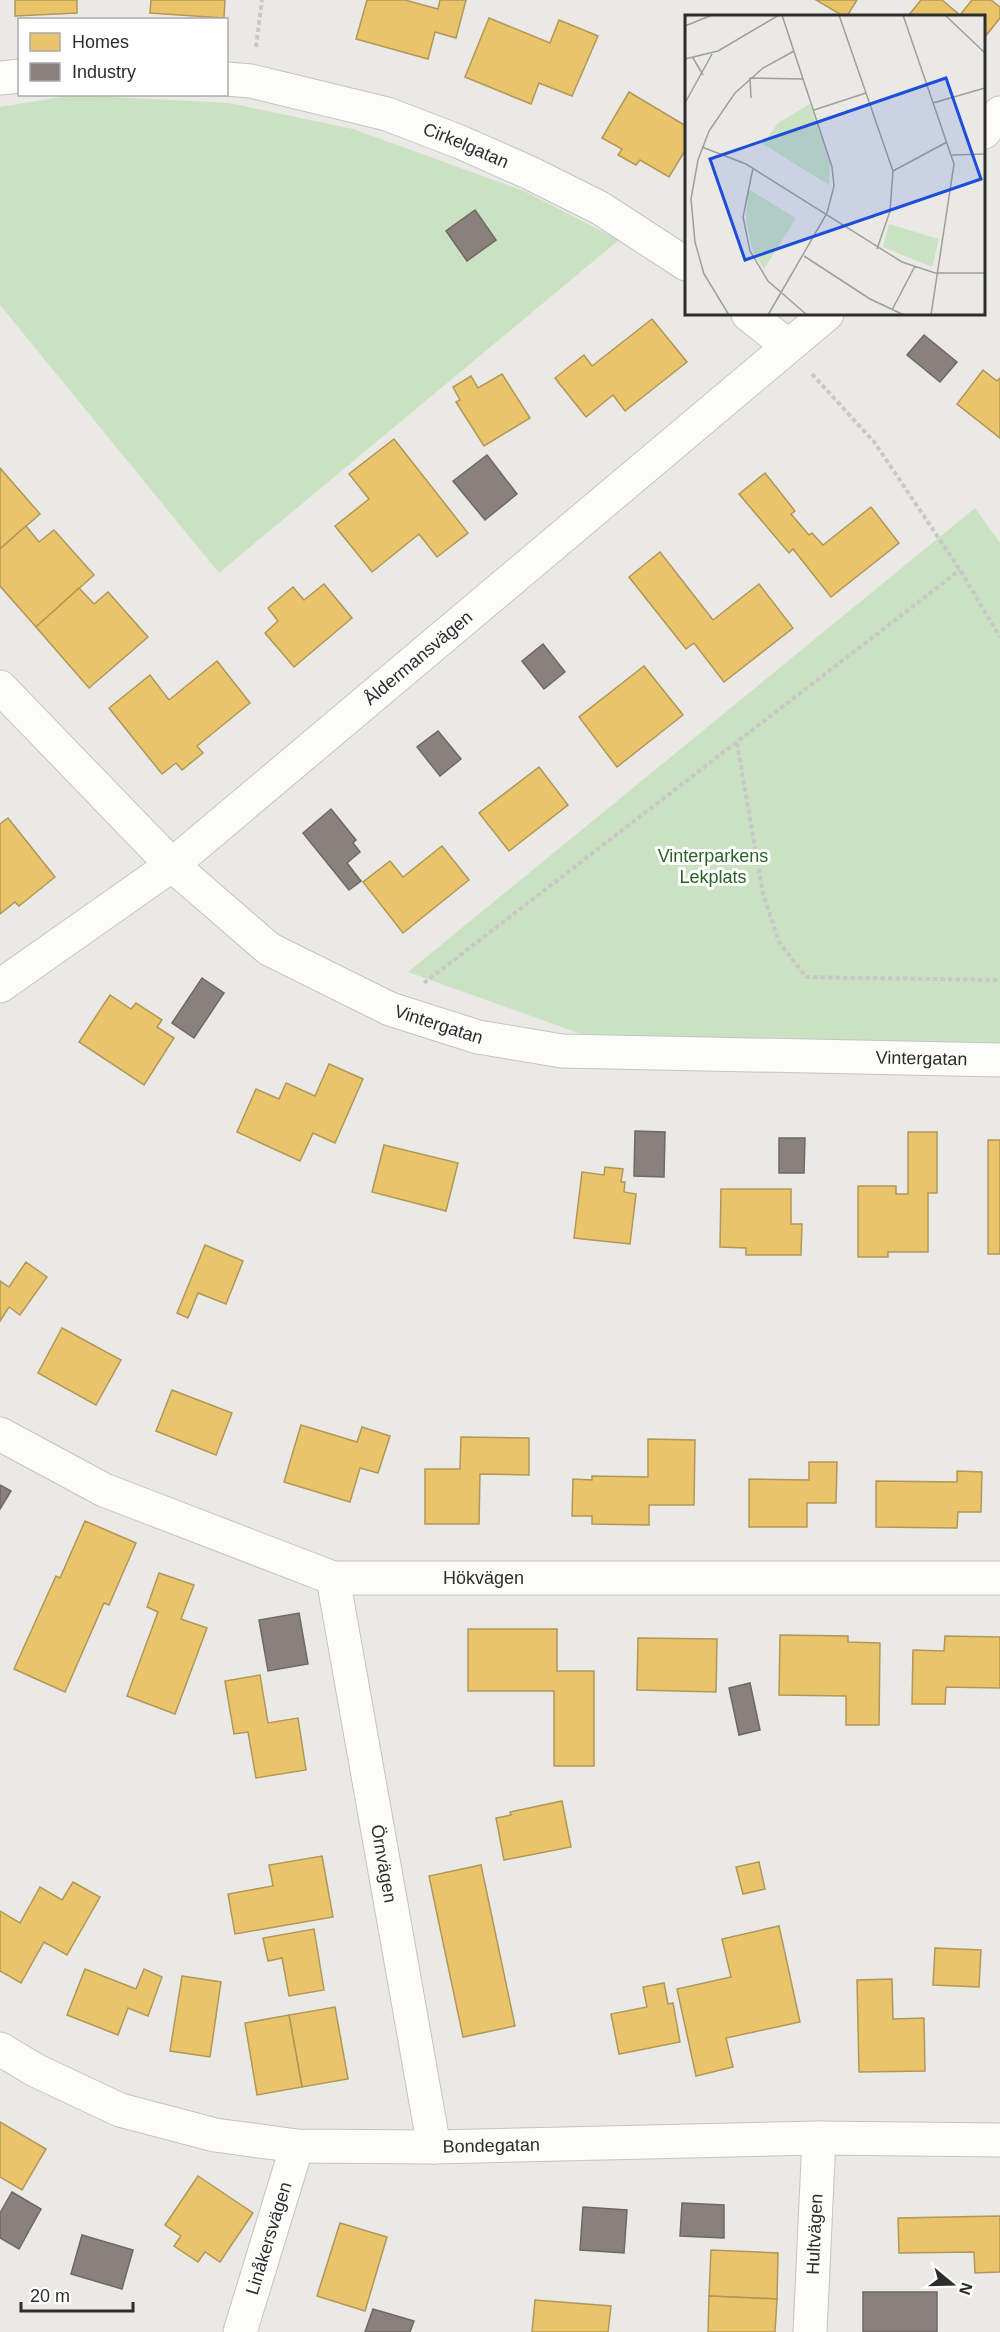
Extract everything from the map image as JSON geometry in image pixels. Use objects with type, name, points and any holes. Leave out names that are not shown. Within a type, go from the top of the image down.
[{"type":"street","points":[[0,78],[18,76]]},
{"type":"street","name":"Cirkelgatan","points":[[239,80],[387,114],[460,142],[530,173],[600,208],[685,263]]},
{"type":"street","points":[[985,131],[1000,112]]},
{"type":"street","points":[[749,315],[788,346]]},
{"type":"street","name":"Åldermansvägen","points":[[0,986],[172,865],[826,315]]},
{"type":"street","name":"Vintergatan","points":[[0,687],[172,865],[268,950],[390,1009],[478,1037],[562,1051],[1000,1060]]},
{"type":"street","name":"Hökvägen","points":[[0,1434],[104,1490],[333,1578],[1000,1578]]},
{"type":"street","name":"Örnvägen","points":[[333,1578],[434,2146]]},
{"type":"street","name":"Bondegatan","points":[[0,2049],[35,2070],[120,2110],[215,2135],[297,2146],[434,2146],[819,2138],[1000,2140]]},
{"type":"street","name":"Hultvägen","points":[[810,2332],[819,2138]]},
{"type":"street","name":"Linåkersvägen","points":[[240,2332],[297,2146]]},
{"type":"path","points":[[239,80],[262,0]]},
{"type":"path","points":[[788,346],[875,443],[960,570],[1000,637]]},
{"type":"path","points":[[390,1009],[960,570]]},
{"type":"path","points":[[737,743],[763,894],[779,942],[807,976],[1000,980]]},
{"type":"green space","points":[[68,96],[229,103],[353,129],[524,191],[619,240],[219,573],[0,305],[0,107]]},
{"type":"green space","name":"Vinterparkens Lekplats","points":[[975,508],[1000,543],[1000,1045],[612,1045],[408,972]]},
{"type":"building: Homes","points":[[15,0],[77,0],[77,13],[15,16]]},
{"type":"building: Homes","points":[[151,0],[225,0],[224,18],[150,13]]},
{"type":"building: Homes","points":[[367,0],[405,0],[438,9],[440,0],[466,0],[456,38],[435,32],[428,59],[356,39]]},
{"type":"building: Homes","points":[[816,0],[857,0],[848,15],[841,15]]},
{"type":"building: Homes","points":[[921,0],[942,0],[960,15],[909,15]]},
{"type":"building: Homes","points":[[972,0],[991,0],[1000,7],[1000,18],[985,37],[985,15],[960,15]]},
{"type":"building: Homes","points":[[489,18],[550,43],[559,20],[598,36],[572,96],[539,83],[531,104],[465,77]]},
{"type":"building: Homes","points":[[629,92],[685,125],[685,151],[669,177],[640,160],[636,165],[618,155],[622,149],[602,138]]},
{"type":"building: Homes","points":[[652,319],[687,362],[625,411],[613,395],[586,417],[555,378],[584,355],[592,366]]},
{"type":"building: Homes","points":[[983,370],[997,381],[1000,378],[1000,438],[957,404]]},
{"type":"building: Homes","points":[[502,374],[530,418],[484,446],[456,402],[460,400],[453,387],[471,376],[478,388]]},
{"type":"building: Homes","points":[[394,439],[468,533],[437,557],[419,534],[372,572],[335,526],[369,499],[349,474]]},
{"type":"building: Homes","points":[[0,468],[40,514],[0,549]]},
{"type":"building: Homes","points":[[765,473],[795,511],[791,514],[809,535],[812,533],[823,545],[871,507],[899,543],[831,597],[793,549],[789,553],[739,494]]},
{"type":"building: Homes","points":[[26,526],[39,542],[54,530],[94,575],[36,627],[0,586],[0,549]]},
{"type":"building: Homes","points":[[660,552],[713,620],[759,584],[793,628],[724,682],[694,643],[686,649],[629,577]]},
{"type":"building: Homes","points":[[324,584],[352,618],[294,667],[265,633],[278,621],[268,608],[293,587],[304,600]]},
{"type":"building: Homes","points":[[79,588],[94,604],[108,592],[148,637],[89,688],[36,627]]},
{"type":"building: Homes","points":[[217,661],[250,703],[197,746],[203,753],[182,770],[176,763],[162,774],[109,708],[150,675],[169,700]]},
{"type":"building: Homes","points":[[644,666],[683,715],[617,767],[579,717]]},
{"type":"building: Homes","points":[[539,767],[568,805],[509,851],[479,813]]},
{"type":"building: Homes","points":[[8,818],[55,877],[19,906],[15,902],[0,914],[0,824]]},
{"type":"building: Homes","points":[[442,846],[469,880],[403,933],[363,882],[390,861],[403,877]]},
{"type":"building: Homes","points":[[110,995],[131,1009],[136,1003],[162,1020],[157,1027],[174,1038],[144,1085],[79,1042]]},
{"type":"building: Homes","points":[[329,1064],[363,1079],[335,1143],[313,1133],[300,1161],[237,1132],[256,1089],[279,1099],[286,1083],[315,1096]]},
{"type":"building: Homes","points":[[908,1132],[937,1132],[937,1193],[928,1193],[928,1252],[888,1252],[888,1257],[858,1257],[858,1186],[896,1186],[896,1194],[908,1194]]},
{"type":"building: Homes","points":[[988,1140],[1000,1140],[1000,1254],[988,1254]]},
{"type":"building: Homes","points":[[384,1145],[458,1163],[446,1211],[372,1192]]},
{"type":"building: Homes","points":[[605,1167],[623,1169],[621,1182],[625,1182],[624,1192],[636,1194],[630,1244],[574,1238],[582,1172],[604,1175]]},
{"type":"building: Homes","points":[[721,1189],[791,1189],[791,1224],[802,1224],[801,1255],[746,1255],[746,1248],[720,1247]]},
{"type":"building: Homes","points":[[205,1245],[243,1261],[226,1304],[198,1293],[188,1318],[177,1313]]},
{"type":"building: Homes","points":[[26,1262],[47,1277],[20,1315],[9,1307],[0,1321],[0,1281],[9,1287]]},
{"type":"building: Homes","points":[[62,1328],[121,1360],[96,1405],[38,1373]]},
{"type":"building: Homes","points":[[172,1390],[232,1413],[216,1455],[156,1431]]},
{"type":"building: Homes","points":[[301,1425],[357,1442],[362,1427],[390,1436],[378,1473],[360,1468],[350,1502],[284,1482]]},
{"type":"building: Homes","points":[[461,1437],[529,1438],[529,1475],[480,1474],[479,1524],[425,1524],[425,1469],[460,1469]]},
{"type":"building: Homes","points":[[648,1439],[695,1440],[694,1505],[649,1505],[649,1525],[592,1524],[592,1516],[572,1516],[573,1479],[592,1480],[592,1476],[648,1477]]},
{"type":"building: Homes","points":[[809,1462],[837,1462],[836,1503],[807,1503],[807,1527],[749,1527],[749,1479],[809,1480]]},
{"type":"building: Homes","points":[[957,1471],[982,1472],[981,1512],[958,1512],[957,1528],[876,1527],[876,1481],[957,1482]]},
{"type":"building: Homes","points":[[85,1521],[136,1543],[109,1605],[104,1603],[65,1692],[14,1669],[56,1576],[60,1578]]},
{"type":"building: Homes","points":[[159,1573],[194,1585],[181,1619],[207,1628],[175,1714],[127,1696],[158,1612],[147,1607]]},
{"type":"building: Homes","points":[[468,1629],[557,1629],[557,1671],[594,1671],[594,1766],[554,1766],[554,1691],[468,1691]]},
{"type":"building: Homes","points":[[780,1635],[848,1636],[848,1642],[880,1643],[879,1725],[846,1725],[846,1696],[779,1695]]},
{"type":"building: Homes","points":[[945,1636],[1000,1637],[1000,1688],[946,1687],[945,1704],[912,1704],[913,1650],[944,1651]]},
{"type":"building: Homes","points":[[638,1638],[717,1639],[716,1692],[637,1690]]},
{"type":"building: Homes","points":[[260,1675],[268,1723],[298,1718],[306,1770],[256,1778],[248,1732],[234,1734],[225,1681]]},
{"type":"building: Homes","points":[[562,1801],[571,1847],[504,1860],[496,1818],[511,1815],[510,1812]]},
{"type":"building: Homes","points":[[322,1856],[333,1917],[235,1934],[228,1894],[273,1886],[269,1865]]},
{"type":"building: Homes","points":[[759,1862],[765,1889],[743,1894],[736,1867]]},
{"type":"building: Homes","points":[[481,1865],[515,2026],[463,2037],[429,1876]]},
{"type":"building: Homes","points":[[73,1882],[100,1897],[67,1955],[44,1942],[21,1983],[0,1971],[0,1911],[20,1923],[40,1887],[62,1900]]},
{"type":"building: Homes","points":[[779,1926],[800,2022],[726,2038],[733,2067],[696,2076],[677,1989],[731,1977],[722,1939]]},
{"type":"building: Homes","points":[[314,1929],[324,1990],[289,1996],[282,1958],[268,1961],[263,1938]]},
{"type":"building: Homes","points":[[935,1948],[981,1950],[979,1987],[933,1985]]},
{"type":"building: Homes","points":[[85,1969],[136,1989],[144,1969],[162,1977],[148,2016],[128,2008],[118,2035],[67,2015]]},
{"type":"building: Homes","points":[[182,1976],[221,1982],[210,2057],[170,2051]]},
{"type":"building: Homes","points":[[892,1979],[893,2019],[924,2018],[925,2071],[859,2072],[857,1980]]},
{"type":"building: Homes","points":[[664,1983],[668,2004],[673,2003],[680,2042],[619,2054],[611,2014],[647,2007],[643,1987]]},
{"type":"building: Homes","points":[[335,2007],[348,2079],[302,2087],[289,2015]]},
{"type":"building: Homes","points":[[289,2015],[302,2087],[257,2095],[245,2023]]},
{"type":"building: Homes","points":[[0,2122],[46,2149],[22,2190],[0,2177]]},
{"type":"building: Homes","points":[[198,2176],[253,2213],[220,2262],[205,2252],[198,2262],[174,2246],[181,2236],[165,2225]]},
{"type":"building: Homes","points":[[1000,2216],[1000,2272],[975,2273],[974,2252],[899,2253],[898,2218]]},
{"type":"building: Homes","points":[[340,2223],[387,2237],[365,2311],[317,2296]]},
{"type":"building: Homes","points":[[711,2250],[778,2253],[777,2299],[709,2296]]},
{"type":"building: Homes","points":[[709,2296],[777,2299],[775,2332],[708,2332]]},
{"type":"building: Homes","points":[[535,2300],[611,2306],[608,2332],[532,2332]]},
{"type":"building: Industry","points":[[475,210],[496,240],[467,261],[446,231]]},
{"type":"building: Industry","points":[[924,335],[957,362],[940,382],[907,355]]},
{"type":"building: Industry","points":[[487,455],[517,494],[485,520],[453,481]]},
{"type":"building: Industry","points":[[543,644],[565,672],[544,689],[522,661]]},
{"type":"building: Industry","points":[[438,731],[461,759],[440,776],[417,747]]},
{"type":"building: Industry","points":[[331,809],[356,840],[353,843],[360,852],[347,863],[361,881],[349,890],[303,833]]},
{"type":"building: Industry","points":[[202,978],[224,993],[194,1038],[172,1023]]},
{"type":"building: Industry","points":[[635,1131],[665,1132],[664,1177],[634,1176]]},
{"type":"building: Industry","points":[[779,1138],[805,1138],[804,1173],[779,1173]]},
{"type":"building: Industry","points":[[0,1485],[11,1491],[0,1509]]},
{"type":"building: Industry","points":[[299,1613],[308,1664],[268,1671],[259,1620]]},
{"type":"building: Industry","points":[[750,1683],[760,1730],[739,1735],[729,1688]]},
{"type":"building: Industry","points":[[12,2192],[41,2209],[19,2249],[0,2238],[0,2213]]},
{"type":"building: Industry","points":[[682,2203],[724,2205],[724,2238],[680,2236]]},
{"type":"building: Industry","points":[[583,2207],[627,2210],[624,2253],[580,2250]]},
{"type":"building: Industry","points":[[82,2235],[133,2250],[122,2289],[71,2274]]},
{"type":"building: Industry","points":[[863,2292],[937,2292],[937,2332],[863,2332]]},
{"type":"building: Industry","points":[[373,2309],[414,2321],[410,2332],[365,2332]]}]
